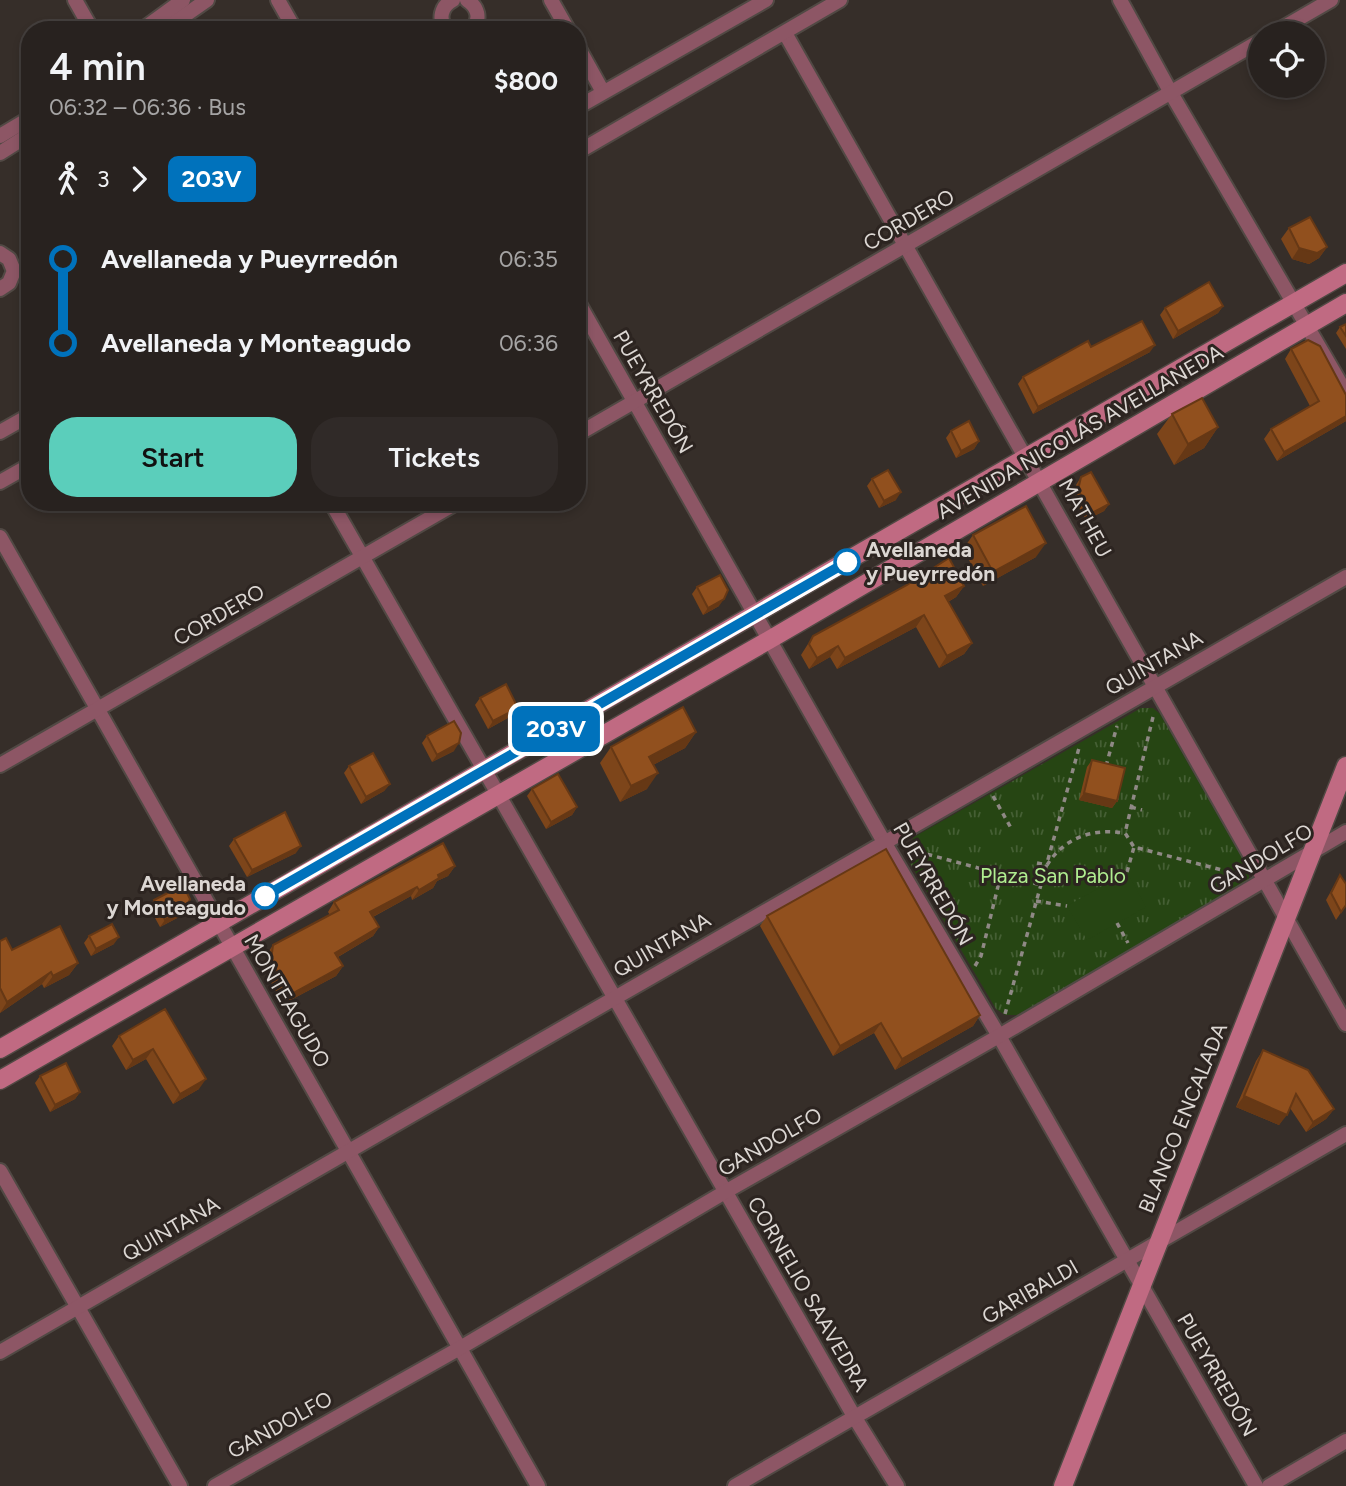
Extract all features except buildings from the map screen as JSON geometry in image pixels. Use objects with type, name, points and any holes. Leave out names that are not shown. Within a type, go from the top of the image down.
[{"type":"main road","name":"AVENIDA NICOLÁS AVELLANEDA","points":[[0,1049],[1346,273]]},
{"type":"main road","name":"AVENIDA NICOLÁS AVELLANEDA","points":[[0,1080],[769,640],[1346,303]]},
{"type":"main road","name":"BLANCO ENCALADA","points":[[1063,1486],[1346,766]]},
{"type":"street","points":[[75,0],[87,21]]},
{"type":"street","points":[[154,21],[183,0]]},
{"type":"street","points":[[177,21],[207,0]]},
{"type":"street","points":[[278,0],[290,21]]},
{"type":"street","points":[[442,21],[444,7],[453,0]]},
{"type":"street","points":[[467,0],[478,14],[476,21]]},
{"type":"street","points":[[551,0],[563,21]]},
{"type":"street","points":[[586,102],[766,0]]},
{"type":"street","points":[[586,147],[840,0]]},
{"type":"street","points":[[1120,0],[1171,93],[1346,393]]},
{"type":"street","points":[[1295,21],[1331,0]]},
{"type":"street","name":"MATHEU","points":[[785,33],[1346,1024]]},
{"type":"street","name":"CORDERO","points":[[586,429],[1248,48]]},
{"type":"street","points":[[586,61],[603,92]]},
{"type":"street","points":[[0,136],[21,123]]},
{"type":"street","points":[[0,153],[21,140]]},
{"type":"street","points":[[0,253],[9,259],[14,271],[9,283],[0,289]]},
{"type":"street","name":"PUEYRREDÓN","points":[[586,316],[884,842],[999,1036],[1256,1486]]},
{"type":"street","points":[[0,432],[21,420]]},
{"type":"street","points":[[0,482],[21,470]]},
{"type":"street","name":"CORNELIO SAAVEDRA","points":[[336,511],[855,1418],[897,1486]]},
{"type":"street","name":"CORDERO","points":[[0,765],[442,511]]},
{"type":"street","name":"MONTEAGUDO","points":[[0,537],[538,1486]]},
{"type":"street","name":"QUINTANA","points":[[0,1352],[1086,726],[1157,690],[1346,577]]},
{"type":"street","name":"GANDOLFO","points":[[215,1486],[460,1348],[725,1192],[1136,957],[1346,832]]},
{"type":"street","name":"GARIBALDI","points":[[735,1486],[1346,1133]]},
{"type":"street","points":[[0,1171],[180,1486]]},
{"type":"street","points":[[1269,1486],[1346,1441]]},
{"type":"path","points":[[1157,690],[1125,833],[1134,847],[1266,881]]},
{"type":"path","points":[[1104,771],[1123,705]]},
{"type":"path","points":[[999,1036],[1086,726]]},
{"type":"path","points":[[985,784],[1011,828]]},
{"type":"path","points":[[1130,806],[1142,810]]},
{"type":"path","points":[[1047,865],[1055,852],[1078,837],[1105,831],[1125,833]]},
{"type":"path","points":[[884,842],[1041,886]]},
{"type":"path","points":[[1126,872],[1134,847]]},
{"type":"path","points":[[1037,863],[1047,865]]},
{"type":"path","points":[[966,982],[981,956],[1001,874]]},
{"type":"path","points":[[1037,901],[1067,906]]},
{"type":"path","points":[[1117,923],[1136,957]]},
{"type":"green space","name":"Plaza San Pablo","points":[[1141,708],[1153,708],[1160,714],[1249,870],[1249,878],[1245,885],[1017,1015],[1005,1015],[996,1009],[908,860],[908,848],[914,837]]},
{"type":"green space","points":[[1127,872],[1146,907],[1087,940],[1067,906]]},
{"type":"bus line","name":"203V","points":[[265,896],[847,562]]},
{"type":"place","name":"Avellaneda y Pueyrredón","points":[[847,562]]},
{"type":"place","name":"Avellaneda y Monteagudo","points":[[265,896]]}]
